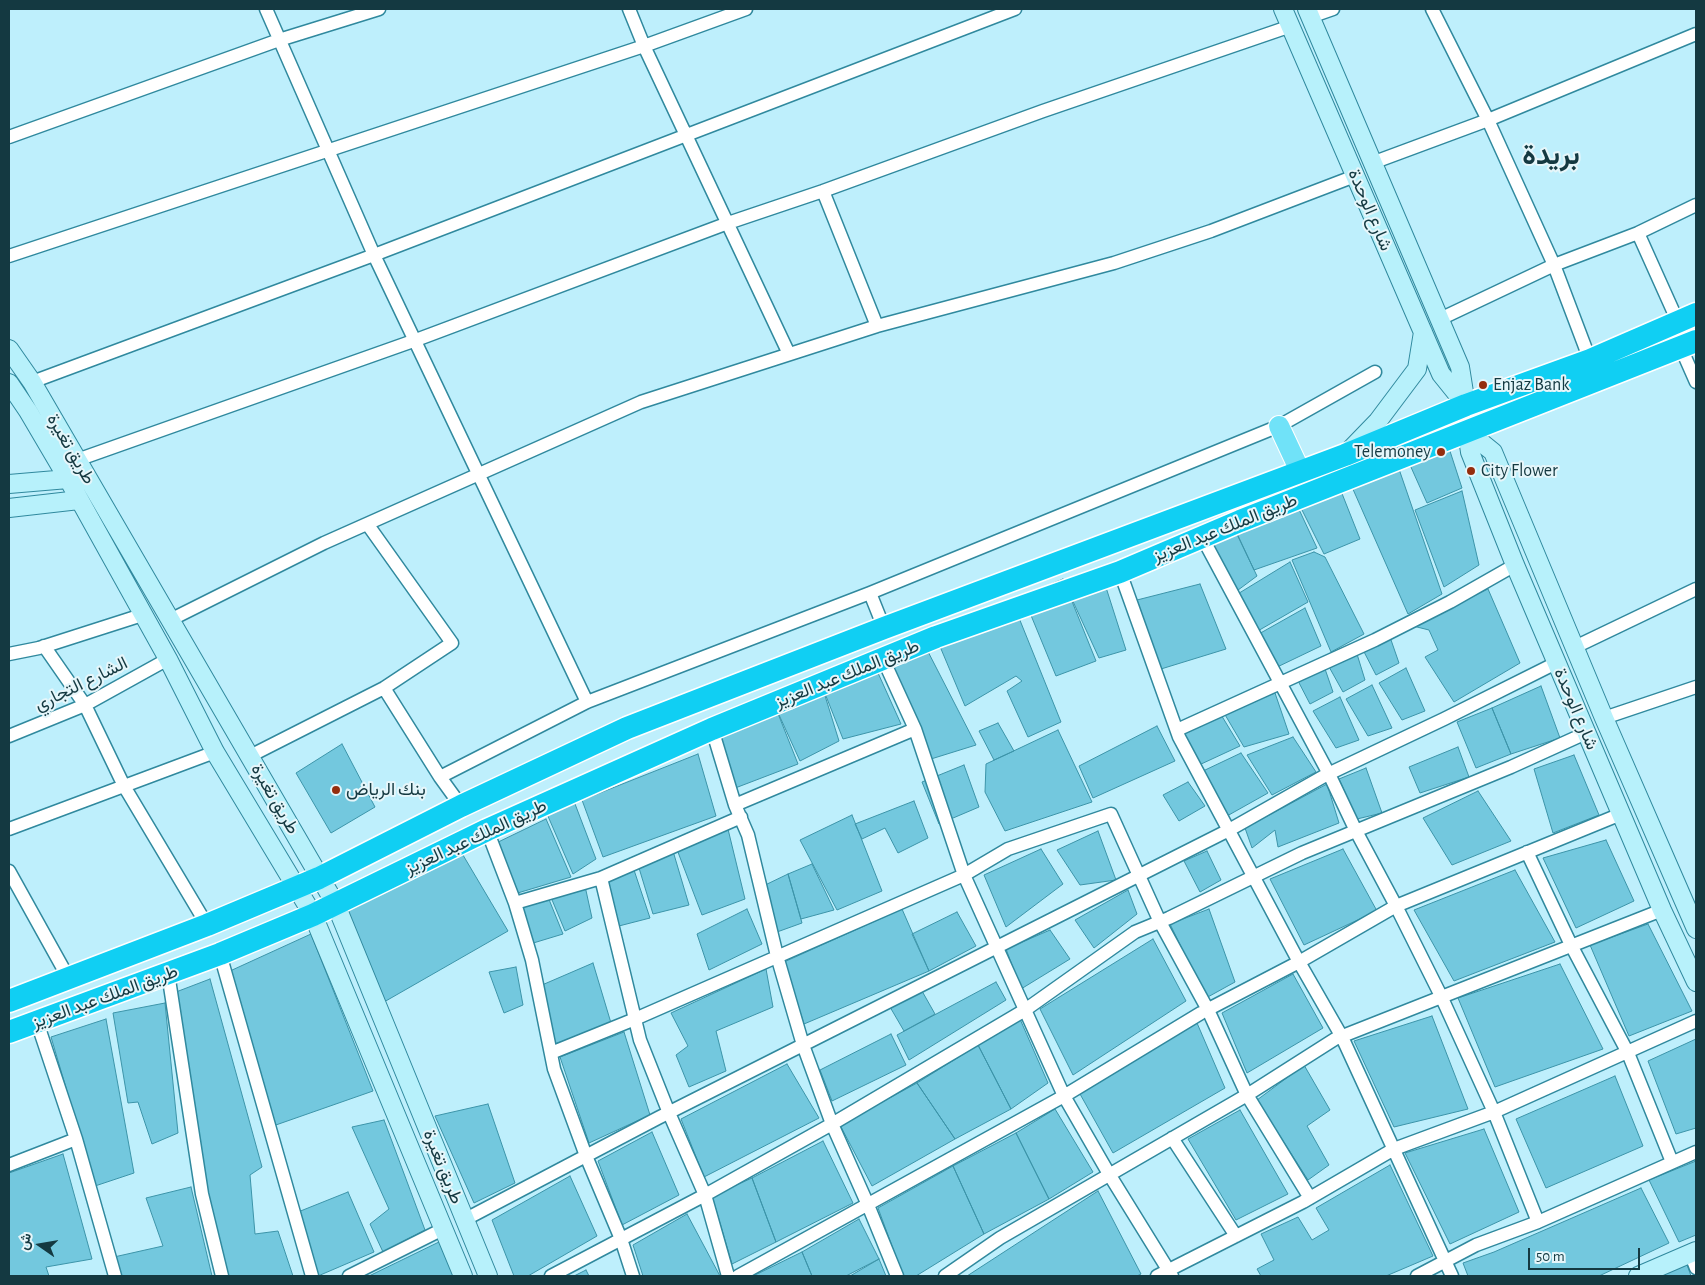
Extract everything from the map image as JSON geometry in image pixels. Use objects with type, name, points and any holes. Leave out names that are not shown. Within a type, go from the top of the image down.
[{"type":"highway","name":"طريق الملك عبد العزيز","points":[[9,1001],[207,925],[319,878],[461,806],[627,728],[884,628],[1345,455],[1466,405],[1590,360],[1687,318]]},
{"type":"highway","name":"طريق الملك عبد العزيز","points":[[9,1032],[220,954],[313,915],[487,830],[712,729],[936,637],[1120,572],[1202,537],[1689,345]]},
{"type":"main road","points":[[1279,426],[1300,471]]},
{"type":"street","points":[[266,9],[374,256],[480,474],[587,702]]},
{"type":"street","points":[[9,137],[279,40],[379,9]]},
{"type":"street","points":[[629,9],[644,46],[789,354]]},
{"type":"street","points":[[9,256],[644,46],[746,9]]},
{"type":"street","points":[[32,382],[374,256],[1015,9]]},
{"type":"street","name":"شارع الوحدة","points":[[1283,9],[1441,374],[1466,405]]},
{"type":"street","points":[[1332,9],[1309,13],[1460,367],[1466,405]]},
{"type":"street","points":[[1432,9],[1488,120],[1554,265],[1590,360]]},
{"type":"street","points":[[76,460],[416,340],[728,223],[1043,111],[1291,26]]},
{"type":"street","points":[[1372,163],[1488,120],[1696,34]]},
{"type":"street","points":[[170,620],[324,543],[641,402],[877,326],[1114,263],[1211,231],[1355,176]]},
{"type":"street","points":[[822,191],[877,326]]},
{"type":"street","points":[[1440,319],[1554,265],[1638,233],[1696,205]]},
{"type":"street","points":[[1638,233],[1687,318]]},
{"type":"street","points":[[1345,455],[1378,421],[1417,369],[1423,332]]},
{"type":"street","points":[[1689,345],[1696,382]]},
{"type":"street","name":"طريق تغيرة","points":[[9,349],[32,382],[336,905],[488,1276]]},
{"type":"street","points":[[440,777],[587,702],[870,593],[1279,426],[1375,372]]},
{"type":"street","name":"طريق تغيرة","points":[[9,383],[28,411],[68,479],[168,659],[215,752],[313,915],[463,1276]]},
{"type":"street","points":[[1467,432],[1493,452],[1604,718],[1696,929]]},
{"type":"street","name":"شارع الوحدة","points":[[1467,432],[1470,452],[1515,565],[1662,910],[1696,982]]},
{"type":"street","points":[[9,484],[68,479]]},
{"type":"street","points":[[9,508],[79,500]]},
{"type":"street","points":[[250,756],[384,688],[452,643],[368,525]]},
{"type":"street","points":[[1202,537],[1329,774],[1356,831],[1441,996],[1494,1112],[1538,1222]]},
{"type":"street","points":[[1177,730],[1376,640],[1450,602],[1515,565]]},
{"type":"street","points":[[1120,572],[1177,730],[1299,962],[1342,1037],[1452,1276]]},
{"type":"street","points":[[870,593],[884,628]]},
{"type":"street","points":[[1575,647],[1695,593]]},
{"type":"street","points":[[9,654],[44,646],[142,615]]},
{"type":"street","points":[[44,646],[85,705],[124,786],[207,925]]},
{"type":"street","name":"الشارع التجاري","points":[[9,736],[85,705],[168,659]]},
{"type":"street","points":[[883,659],[915,729],[964,875],[1064,1096],[1165,1274],[1310,1198],[1394,1149],[1494,1112],[1696,1021]]},
{"type":"street","points":[[464,1220],[669,1113],[1230,830],[1329,774],[1444,719],[1556,662]]},
{"type":"street","points":[[1604,718],[1696,687]]},
{"type":"street","points":[[384,688],[440,777],[461,806]]},
{"type":"street","points":[[712,729],[735,805],[748,835],[777,956],[803,1045],[832,1124],[897,1276]]},
{"type":"street","points":[[735,805],[915,729]]},
{"type":"street","points":[[551,1276],[705,1195],[832,1124],[1025,1010],[1135,932],[1160,922],[1302,853],[1511,767],[1586,733]]},
{"type":"street","points":[[9,829],[215,752]]},
{"type":"street","points":[[551,1053],[634,1019],[964,875],[1008,849],[1111,814],[1160,922],[1208,1010],[1247,1095],[1310,1198]]},
{"type":"street","points":[[738,1276],[1064,1096],[1208,1010],[1299,962],[1396,906],[1621,814]]},
{"type":"street","points":[[514,903],[601,878],[741,818]]},
{"type":"street","points":[[487,830],[514,903],[532,960],[554,1069],[586,1156],[621,1239],[633,1276]]},
{"type":"street","points":[[1527,852],[1571,945],[1628,1053],[1672,1162]]},
{"type":"street","points":[[9,871],[69,979]]},
{"type":"street","points":[[601,878],[640,1040],[705,1195],[728,1276]]},
{"type":"street","points":[[945,1276],[1000,1238],[1247,1095],[1334,1039],[1662,910]]},
{"type":"street","points":[[220,954],[312,1276]]},
{"type":"street","points":[[168,973],[202,1194],[222,1276]]},
{"type":"street","points":[[37,1022],[76,1139],[115,1276]]},
{"type":"street","points":[[1172,1138],[1236,1236]]},
{"type":"street","points":[[9,1165],[76,1139]]},
{"type":"street","points":[[1417,1276],[1476,1245],[1538,1222],[1696,1152]]},
{"type":"street","points":[[349,1276],[443,1229]]},
{"type":"street","points":[[1638,1276],[1694,1257]]},
{"type":"building","points":[[1448,445],[1462,488],[1427,503],[1406,456]]},
{"type":"building","points":[[1399,469],[1442,594],[1408,614],[1352,487]]},
{"type":"building","points":[[1341,491],[1360,539],[1324,554],[1301,508]]},
{"type":"building","points":[[1462,491],[1479,565],[1444,587],[1415,510]]},
{"type":"building","points":[[1296,503],[1317,548],[1254,570],[1234,527]]},
{"type":"building","points":[[1231,522],[1257,576],[1230,596],[1196,537]]},
{"type":"building","points":[[1314,552],[1325,557],[1364,634],[1331,652],[1292,560]]},
{"type":"building","points":[[1290,562],[1308,602],[1256,632],[1236,595]]},
{"type":"building","points":[[1103,578],[1126,650],[1099,658],[1070,595]]},
{"type":"building","points":[[1063,579],[1096,661],[1056,676],[1023,596]]},
{"type":"building","points":[[1200,584],[1226,649],[1161,669],[1137,600]]},
{"type":"building","points":[[1488,589],[1520,663],[1454,702],[1425,657],[1438,650],[1429,630],[1413,626]]},
{"type":"building","points":[[1013,603],[1061,722],[1028,737],[1007,691],[1022,681],[1016,676],[965,706],[936,637]]},
{"type":"building","points":[[1305,608],[1321,646],[1273,669],[1257,635]]},
{"type":"building","points":[[1390,637],[1399,663],[1376,675],[1362,648]]},
{"type":"building","points":[[921,638],[976,745],[931,759],[887,668]]},
{"type":"building","points":[[1357,654],[1365,680],[1343,692],[1328,665]]},
{"type":"building","points":[[874,664],[901,724],[843,739],[822,686]]},
{"type":"building","points":[[1324,666],[1333,692],[1310,704],[1296,677]]},
{"type":"building","points":[[1406,668],[1425,711],[1402,720],[1379,683]]},
{"type":"building","points":[[1372,685],[1392,728],[1368,736],[1346,699]]},
{"type":"building","points":[[822,686],[839,741],[800,761],[775,706]]},
{"type":"building","points":[[1541,686],[1560,738],[1511,754],[1492,708]]},
{"type":"building","points":[[1275,693],[1289,734],[1244,747],[1224,713]]},
{"type":"building","points":[[1340,697],[1359,740],[1336,748],[1313,711]]},
{"type":"building","points":[[775,706],[798,764],[730,790],[717,736]]},
{"type":"building","points":[[1492,708],[1511,754],[1476,768],[1457,722]]},
{"type":"building","points":[[1220,713],[1240,746],[1199,765],[1181,734]]},
{"type":"building","points":[[998,723],[1014,751],[994,760],[979,731]]},
{"type":"building","points":[[1157,726],[1175,761],[1093,798],[1079,766]]},
{"type":"building","points":[[1058,730],[1092,802],[1005,831],[985,792],[986,764]]},
{"type":"building","points":[[1293,737],[1316,772],[1272,795],[1247,755]]},
{"type":"building","name":"بنك الرياض","points":[[342,744],[375,807],[331,833],[296,773]]},
{"type":"building","points":[[1458,747],[1469,777],[1420,793],[1409,767]]},
{"type":"building","points":[[1241,753],[1268,793],[1227,816],[1203,771]]},
{"type":"building","points":[[698,754],[716,816],[603,857],[582,800]]},
{"type":"building","points":[[1574,755],[1599,815],[1553,833],[1534,769]]},
{"type":"building","points":[[964,765],[979,807],[939,824],[922,782]]},
{"type":"building","points":[[1366,768],[1382,813],[1357,819],[1339,779]]},
{"type":"building","points":[[1188,782],[1205,806],[1179,821],[1163,795]]},
{"type":"building","points":[[1327,784],[1339,823],[1278,847],[1275,830],[1252,848],[1245,828]]},
{"type":"building","points":[[1478,791],[1511,841],[1452,865],[1423,818]]},
{"type":"building","points":[[572,796],[596,859],[573,874],[544,807]]},
{"type":"building","points":[[914,801],[928,838],[898,853],[885,828],[862,839],[855,824]]},
{"type":"building","points":[[852,815],[882,891],[837,910],[800,840]]},
{"type":"building","points":[[546,819],[571,877],[511,895],[492,845]]},
{"type":"building","points":[[727,825],[745,899],[702,915],[676,847]]},
{"type":"building","points":[[1098,831],[1116,880],[1080,885],[1057,850]]},
{"type":"building","points":[[1606,840],[1634,901],[1576,928],[1543,858]]},
{"type":"building","points":[[1041,849],[1063,884],[1006,927],[984,875]]},
{"type":"building","points":[[1343,849],[1377,911],[1304,945],[1270,879]]},
{"type":"building","points":[[460,850],[508,931],[384,1002],[342,907]]},
{"type":"building","points":[[673,851],[689,905],[653,914],[639,868]]},
{"type":"building","points":[[1207,851],[1221,880],[1200,892],[1184,861]]},
{"type":"building","points":[[812,864],[834,910],[801,919],[788,874]]},
{"type":"building","points":[[634,870],[650,918],[615,927],[605,883]]},
{"type":"building","points":[[1515,870],[1555,942],[1454,981],[1414,910]]},
{"type":"building","points":[[788,874],[802,923],[777,932],[761,887]]},
{"type":"building","points":[[585,886],[592,918],[565,931],[550,895]]},
{"type":"building","points":[[1128,890],[1137,914],[1094,948],[1075,920]]},
{"type":"building","points":[[548,897],[563,934],[530,944],[517,905]]},
{"type":"building","points":[[747,909],[762,944],[709,970],[697,934]]},
{"type":"building","points":[[902,909],[929,971],[804,1024],[784,962]]},
{"type":"building","points":[[1209,909],[1235,982],[1206,998],[1170,924]]},
{"type":"building","points":[[957,912],[976,946],[929,971],[912,934]]},
{"type":"building","points":[[1648,924],[1692,1011],[1629,1036],[1590,945]]},
{"type":"building","points":[[1050,930],[1070,959],[1021,989],[1006,949]]},
{"type":"building","points":[[311,934],[373,1091],[273,1126],[230,971]]},
{"type":"building","points":[[1153,939],[1186,1001],[1073,1075],[1040,1009]]},
{"type":"building","points":[[593,963],[611,1023],[555,1044],[542,985]]},
{"type":"building","points":[[1560,964],[1603,1049],[1495,1087],[1458,998]]},
{"type":"building","points":[[516,967],[523,1005],[504,1013],[489,972]]},
{"type":"building","points":[[766,969],[773,1007],[716,1031],[726,1071],[689,1087],[676,1055],[688,1046],[671,1013]]},
{"type":"building","points":[[1293,974],[1323,1028],[1247,1073],[1222,1013]]},
{"type":"building","points":[[210,979],[262,1167],[250,1175],[255,1234],[278,1231],[293,1276],[228,1276],[207,1187],[176,992]]},
{"type":"building","points":[[996,982],[1006,1000],[909,1060],[897,1035]]},
{"type":"building","points":[[922,991],[935,1014],[904,1031],[890,1007]]},
{"type":"building","points":[[165,1003],[178,1133],[152,1144],[138,1102],[128,1103],[113,1013]]},
{"type":"building","points":[[1432,1016],[1468,1109],[1394,1127],[1354,1041]]},
{"type":"building","points":[[106,1019],[134,1173],[95,1186],[51,1037]]},
{"type":"building","points":[[1020,1019],[1048,1083],[1011,1109],[978,1045]]},
{"type":"building","points":[[1197,1023],[1225,1088],[1113,1153],[1080,1094]]},
{"type":"building","points":[[624,1032],[650,1115],[589,1143],[560,1057]]},
{"type":"building","points":[[891,1034],[906,1065],[832,1101],[820,1070]]},
{"type":"building","points":[[1696,1039],[1696,1128],[1676,1134],[1648,1061]]},
{"type":"building","points":[[978,1045],[1011,1109],[955,1139],[917,1083]]},
{"type":"building","points":[[787,1064],[819,1118],[704,1177],[681,1119]]},
{"type":"building","points":[[1304,1065],[1330,1110],[1307,1126],[1329,1165],[1308,1180],[1257,1100]]},
{"type":"building","points":[[1615,1076],[1643,1146],[1546,1188],[1516,1119]]},
{"type":"building","points":[[917,1083],[955,1139],[872,1186],[840,1125]]},
{"type":"building","points":[[488,1104],[515,1183],[474,1203],[435,1116]]},
{"type":"building","points":[[1055,1109],[1093,1172],[1049,1199],[1016,1133]]},
{"type":"building","points":[[1240,1110],[1288,1194],[1236,1220],[1188,1139]]},
{"type":"building","points":[[384,1120],[425,1230],[383,1252],[370,1224],[389,1209],[352,1127]]},
{"type":"building","points":[[1484,1129],[1519,1212],[1450,1244],[1405,1153]]},
{"type":"building","points":[[652,1132],[679,1195],[622,1225],[598,1161]]},
{"type":"building","points":[[1016,1133],[1049,1199],[984,1234],[953,1166]]},
{"type":"building","points":[[823,1141],[853,1203],[776,1242],[752,1178]]},
{"type":"building","points":[[63,1154],[92,1259],[46,1267],[49,1276],[9,1276],[9,1173]]},
{"type":"building","points":[[1696,1161],[1696,1235],[1679,1242],[1649,1180]]},
{"type":"building","points":[[1390,1165],[1433,1256],[1386,1276],[1261,1276],[1257,1269],[1274,1260],[1261,1234],[1298,1217],[1312,1240],[1329,1230],[1316,1208]]},
{"type":"building","points":[[953,1166],[984,1234],[916,1276],[903,1276],[878,1208]]},
{"type":"building","points":[[570,1176],[597,1236],[528,1276],[514,1276],[492,1220]]},
{"type":"building","points":[[752,1178],[776,1242],[732,1264],[712,1196]]},
{"type":"building","points":[[191,1187],[212,1276],[120,1276],[114,1257],[163,1246],[146,1198]]},
{"type":"building","points":[[1641,1188],[1669,1243],[1599,1276],[1468,1276],[1463,1263],[1494,1252]]},
{"type":"building","points":[[1098,1191],[1141,1274],[1137,1276],[967,1276]]},
{"type":"building","points":[[348,1192],[374,1252],[318,1276],[298,1212]]},
{"type":"building","points":[[687,1214],[720,1276],[643,1276],[633,1245]]},
{"type":"building","points":[[859,1219],[879,1259],[850,1276],[812,1276],[802,1252]]},
{"type":"building","points":[[441,1241],[456,1276],[369,1276]]},
{"type":"building","points":[[802,1252],[812,1276],[753,1276]]},
{"type":"building","points":[[879,1259],[886,1276],[846,1276]]},
{"type":"building","points":[[1685,1259],[1691,1276],[1657,1276]]},
{"type":"building","points":[[586,1270],[589,1276],[574,1276]]},
{"type":"place","name":"Enjaz Bank","points":[[1483,385]]},
{"type":"place","name":"Telemoney","points":[[1441,452]]},
{"type":"place","name":"City Flower","points":[[1471,471]]},
{"type":"place","name":"بنك الرياض","points":[[336,790]]},
{"type":"district","name":"بريدة","points":[[1551,156]]}]
